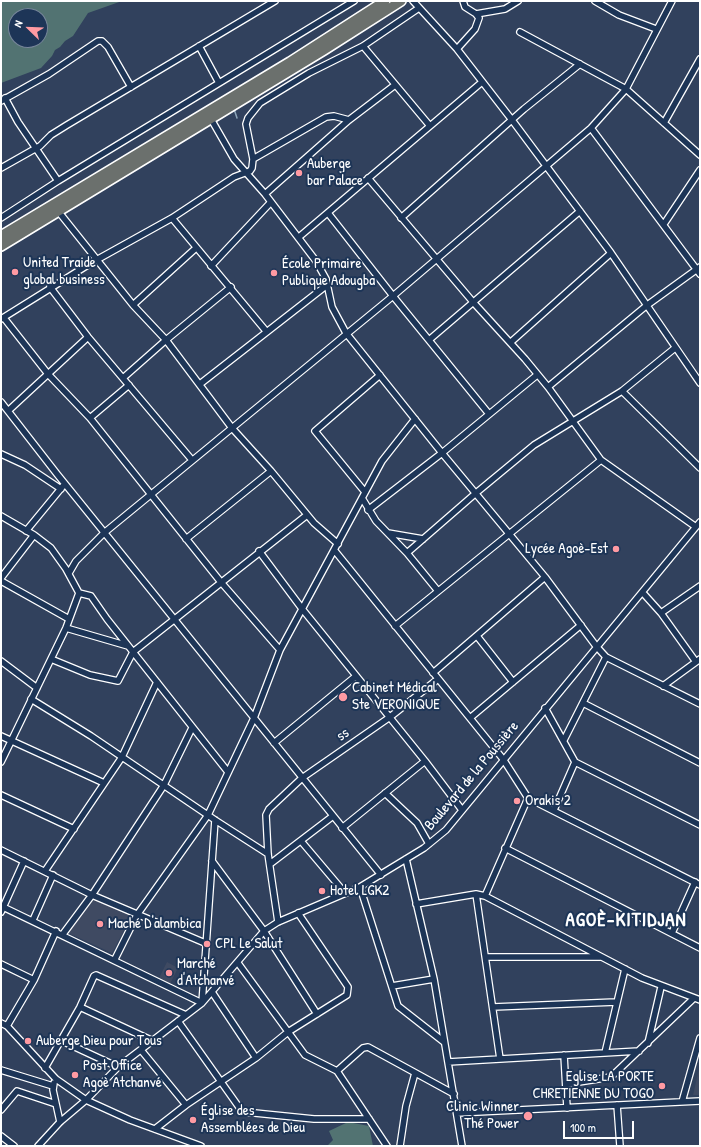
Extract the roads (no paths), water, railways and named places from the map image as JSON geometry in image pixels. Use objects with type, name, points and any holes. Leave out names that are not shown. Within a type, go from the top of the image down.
[{"type":"main road","points":[[1,236],[290,62],[385,1]]},
{"type":"main road","points":[[1,246],[211,119],[401,1]]},
{"type":"street","points":[[1,168],[37,148],[62,128],[275,1]]},
{"type":"street","points":[[1,218],[58,180],[354,1]]},
{"type":"street","points":[[413,1],[457,50],[512,120],[611,253],[700,383]]},
{"type":"street","points":[[457,50],[475,28],[479,18],[476,14],[465,7],[463,1]]},
{"type":"street","points":[[476,14],[505,9],[518,1]]},
{"type":"street","points":[[595,1],[620,15],[656,29]]},
{"type":"street","points":[[69,573],[76,561],[104,533],[393,296],[591,128],[626,89],[656,29],[672,1]]},
{"type":"street","points":[[280,650],[220,581],[90,418],[48,374],[2,318],[50,287],[172,218],[234,177],[247,173],[252,168],[252,159],[246,124],[250,115],[260,103],[308,73],[363,46],[419,8]]},
{"type":"street","points":[[520,32],[626,89],[700,155]]},
{"type":"street","points":[[58,180],[3,99],[49,74],[72,57],[102,40],[108,47],[130,87]]},
{"type":"street","points":[[199,46],[219,83]]},
{"type":"street","points":[[363,46],[394,86],[430,126]]},
{"type":"street","points":[[664,123],[700,59]]},
{"type":"street","points":[[401,218],[512,120],[580,64]]},
{"type":"street","points":[[299,237],[482,82]]},
{"type":"street","points":[[265,194],[350,120],[394,86]]},
{"type":"street","points":[[252,159],[326,117],[334,116],[350,120]]},
{"type":"street","points":[[211,119],[227,149],[299,237],[322,270],[332,307],[346,333],[442,453],[510,533],[545,577],[596,646],[606,656],[700,704]]},
{"type":"street","points":[[548,387],[646,306],[699,270],[591,128]]},
{"type":"street","points":[[664,224],[700,170]]},
{"type":"street","points":[[368,178],[473,302],[511,342],[548,387],[601,460],[698,525]]},
{"type":"street","points":[[211,266],[271,202]]},
{"type":"street","points":[[58,211],[133,305],[166,340],[232,428],[307,514],[338,544]]},
{"type":"street","points":[[428,340],[580,211]]},
{"type":"street","points":[[328,213],[428,340],[489,414]]},
{"type":"street","points":[[172,218],[266,331]]},
{"type":"street","points":[[133,305],[196,248]]},
{"type":"street","points":[[511,342],[611,253]]},
{"type":"street","points":[[200,384],[266,331],[327,285]]},
{"type":"street","points":[[50,287],[88,337],[192,460]]},
{"type":"street","points":[[123,378],[166,340],[231,288]]},
{"type":"street","points":[[8,411],[88,337]]},
{"type":"street","points":[[407,553],[534,445],[551,433],[574,422],[622,391],[675,348]]},
{"type":"street","points":[[365,492],[315,431],[380,375]]},
{"type":"street","points":[[368,510],[442,453],[538,375]]},
{"type":"street","points":[[90,418],[129,385]]},
{"type":"street","points":[[622,391],[700,468]]},
{"type":"street","points":[[1,402],[63,487],[104,533],[380,875]]},
{"type":"street","points":[[114,959],[137,915],[208,815],[254,718],[280,650],[335,551],[386,454],[415,419]]},
{"type":"street","points":[[1,454],[25,465],[63,487]]},
{"type":"street","points":[[395,626],[601,460]]},
{"type":"street","points":[[186,539],[271,471]]},
{"type":"street","points":[[26,531],[63,487]]},
{"type":"street","points":[[362,498],[368,510],[386,532],[407,553],[438,591]]},
{"type":"street","points":[[51,659],[90,675],[116,681],[119,679],[133,652],[220,581],[307,514]]},
{"type":"street","points":[[1,516],[34,535],[51,548],[69,573],[79,593],[66,628],[1,762]]},
{"type":"street","name":"Boulevard de la Poussière","points":[[38,1146],[60,1122],[86,1100],[118,1067],[202,1003],[264,931],[278,922],[360,887],[429,844],[446,830],[596,646],[643,593],[698,525]]},
{"type":"street","points":[[386,532],[423,539]]},
{"type":"street","points":[[34,535],[1,581],[69,619]]},
{"type":"street","points":[[335,551],[503,759],[528,798],[698,884],[672,933]]},
{"type":"street","points":[[259,552],[303,610],[425,761],[462,810]]},
{"type":"street","points":[[433,673],[545,577]]},
{"type":"street","points":[[661,613],[700,586]]},
{"type":"street","points":[[79,593],[91,596],[128,646],[228,772]]},
{"type":"street","points":[[643,593],[661,613],[698,660],[664,686]]},
{"type":"street","points":[[470,718],[581,625]]},
{"type":"street","points":[[66,628],[128,646]]},
{"type":"street","points":[[477,636],[513,682]]},
{"type":"street","points":[[564,740],[606,656]]},
{"type":"street","points":[[1,661],[37,688]]},
{"type":"street","points":[[274,743],[356,676]]},
{"type":"street","name":"ss","points":[[268,854],[266,815],[269,809],[302,778],[390,717],[438,679]]},
{"type":"street","points":[[45,871],[122,757],[157,682]]},
{"type":"street","points":[[31,698],[268,854],[278,922]]},
{"type":"street","points":[[583,703],[700,763]]},
{"type":"street","points":[[545,708],[575,762],[700,825]]},
{"type":"street","points":[[63,934],[92,895],[164,785],[192,728]]},
{"type":"street","points":[[1,736],[104,783]]},
{"type":"street","points":[[342,828],[425,761]]},
{"type":"street","points":[[554,810],[575,762]]},
{"type":"street","points":[[386,793],[417,823],[429,844]]},
{"type":"street","points":[[1,795],[74,829]]},
{"type":"street","points":[[485,896],[528,798]]},
{"type":"street","points":[[270,864],[333,816]]},
{"type":"street","points":[[24,861],[2,908],[63,934],[202,1003],[215,820]]},
{"type":"street","points":[[301,841],[345,893]]},
{"type":"street","points":[[505,848],[700,948]]},
{"type":"street","points":[[1,850],[92,895],[206,943]]},
{"type":"street","points":[[406,859],[434,979],[462,1146]]},
{"type":"street","points":[[212,861],[264,931],[317,1014]]},
{"type":"street","points":[[33,920],[53,875]]},
{"type":"street","points":[[360,887],[400,1008],[444,1042]]},
{"type":"street","points":[[416,904],[476,894],[485,896],[661,987],[700,1000]]},
{"type":"street","points":[[476,894],[500,1059]]},
{"type":"street","points":[[155,1129],[186,1105],[256,1058],[288,1032],[347,995],[348,987],[298,913]]},
{"type":"street","points":[[8,1026],[34,980],[56,931]]},
{"type":"street","points":[[486,957],[602,957]]},
{"type":"street","points":[[238,963],[307,1058],[337,1070],[387,1146]]},
{"type":"street","points":[[1,964],[34,980]]},
{"type":"street","points":[[605,1053],[625,969]]},
{"type":"street","points":[[45,1068],[80,1007],[94,976],[96,975],[186,1015]]},
{"type":"street","points":[[392,986],[434,979]]},
{"type":"street","points":[[648,1044],[661,987]]},
{"type":"street","points":[[212,992],[256,1058]]},
{"type":"street","points":[[566,1084],[611,1078],[648,1044],[693,998]]},
{"type":"street","points":[[493,1007],[616,1002]]},
{"type":"street","points":[[80,1007],[153,1041]]},
{"type":"street","points":[[178,1022],[241,1110],[245,1112],[314,1119],[369,1119]]},
{"type":"street","points":[[1,1023],[8,1026],[56,1079],[86,1100],[130,1120],[201,1146]]},
{"type":"street","points":[[682,1102],[700,1038]]},
{"type":"street","points":[[60,1040],[118,1067]]},
{"type":"street","points":[[337,1070],[365,1047],[454,1094]]},
{"type":"street","points":[[142,1050],[186,1105]]},
{"type":"street","points":[[448,1062],[639,1051]]},
{"type":"street","points":[[564,1055],[567,1108]]},
{"type":"street","points":[[1,1070],[53,1086]]},
{"type":"street","points":[[400,1146],[406,1106],[415,1073]]},
{"type":"street","points":[[56,1079],[53,1086],[60,1122]]},
{"type":"street","points":[[1,1110],[17,1091],[56,1104]]},
{"type":"street","points":[[457,1113],[700,1101]]},
{"type":"street","points":[[617,1105],[620,1146]]},
{"type":"street","points":[[1,1136],[14,1146]]},
{"type":"waterway","points":[[234,109],[237,118]]},
{"type":"place","name":"Auberge bar Palace","points":[[299,173]]},
{"type":"place","name":"United Traide global business","points":[[15,272]]},
{"type":"place","name":"École Primaire Publique Adougba","points":[[274,273]]},
{"type":"place","name":"Lycée Agoè-Est","points":[[616,549]]},
{"type":"place","name":"Cabinet Médical Ste VERONIQUE","points":[[343,697]]},
{"type":"place","name":"Orakis 2","points":[[517,801]]},
{"type":"place","name":"Hotel LGK2","points":[[322,891]]},
{"type":"place","name":"Maché D'alambica","points":[[100,924]]},
{"type":"place","name":"CPL Le Salut","points":[[207,944]]},
{"type":"place","name":"Marché d'Atchanvé","points":[[169,973]]},
{"type":"place","name":"Auberge Dieu pour Tous","points":[[28,1041]]},
{"type":"place","name":"Post Office Agoè Atchanvé","points":[[75,1075]]},
{"type":"place","name":"Eglise LA PORTE CHRETIENNE DU TOGO","points":[[662,1086]]},
{"type":"place","name":"Clinic Winner Thé Power","points":[[528,1116]]},
{"type":"place","name":"Église des Assemblées de Dieu","points":[[193,1120]]},
{"type":"district","name":"AGOÈ-KITIDJAN","points":[[626,921]]}]
